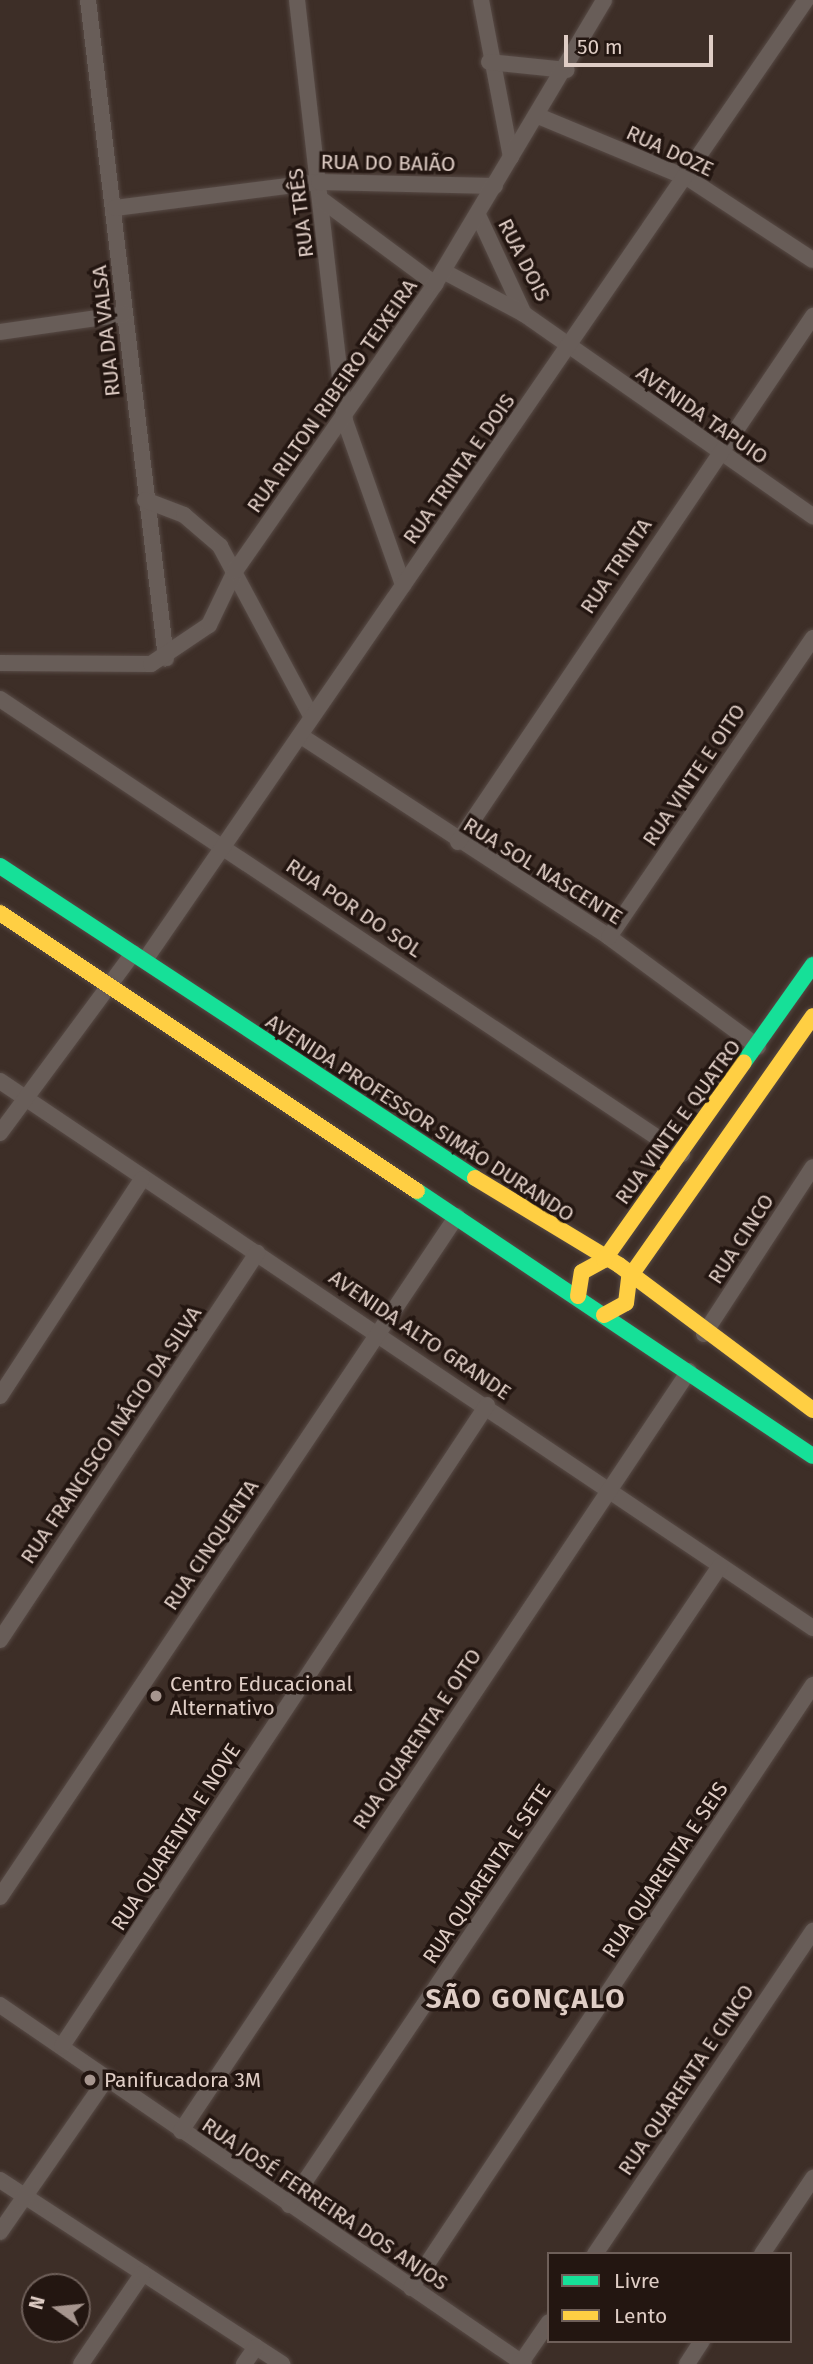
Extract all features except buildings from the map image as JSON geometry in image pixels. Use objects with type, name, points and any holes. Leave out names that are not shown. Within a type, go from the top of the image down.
[{"type":"street","name":"RUA DA VALSA","points":[[88,0],[115,208],[145,500],[166,658]]},
{"type":"street","name":"RUA TRÊS","points":[[297,0],[322,200],[345,421],[403,585]]},
{"type":"street","points":[[481,0],[489,62],[511,158]]},
{"type":"street","name":"RUA RILTON RIBEIRO TEIXEIRA","points":[[0,663],[112,668],[166,658],[209,625],[234,571],[345,421],[439,278],[567,70],[604,0]]},
{"type":"street","name":"RUA TRINTA E DOIS","points":[[0,1133],[108,984],[139,956],[226,847],[301,736],[311,716],[688,178],[806,0]]},
{"type":"street","points":[[489,62],[567,70]]},
{"type":"street","name":"RUA DOZE","points":[[538,116],[688,178],[813,260]]},
{"type":"street","name":"RUA DO BAIÃO","points":[[115,208],[319,182],[495,186]]},
{"type":"street","points":[[322,200],[439,278],[524,314]]},
{"type":"street","name":"RUA DOIS","points":[[478,215],[524,314],[569,347]]},
{"type":"street","points":[[0,332],[125,314]]},
{"type":"street","name":"RUA TRINTA","points":[[458,842],[716,453],[813,316]]},
{"type":"street","name":"AVENIDA TAPUIO","points":[[569,347],[716,453],[813,516]]},
{"type":"street","points":[[145,500],[172,508],[202,529],[234,571],[311,716]]},
{"type":"street","name":"RUA VINTE E OITO","points":[[609,937],[813,638]]},
{"type":"street","name":"RUA POR DO SOL","points":[[0,699],[226,847],[682,1154]]},
{"type":"street","name":"RUA SOL NASCENTE","points":[[301,736],[458,842],[609,937],[758,1047]]},
{"type":"street","name":"AVENIDA PROFESSOR SIMÃO DURANDO","points":[[0,866],[510,1203],[604,1260],[813,1410]]},
{"type":"street","points":[[0,913],[578,1296],[588,1309],[604,1315],[813,1456]]},
{"type":"street","name":"RUA VINTE E QUATRO","points":[[578,1296],[582,1272],[604,1260],[758,1047],[813,965]]},
{"type":"street","points":[[604,1315],[626,1303],[629,1278],[806,1040],[813,1016]]},
{"type":"street","name":"AVENIDA ALTO GRANDE","points":[[0,1081],[142,1179],[379,1332],[813,1628]]},
{"type":"street","name":"RUA CINCO","points":[[704,1334],[813,1167]]},
{"type":"street","points":[[0,1396],[142,1179]]},
{"type":"street","points":[[662,1180],[689,1198]]},
{"type":"street","points":[[457,1216],[470,1200],[510,1203]]},
{"type":"street","name":"RUA CINQUENTA","points":[[0,1897],[457,1216]]},
{"type":"street","name":"RUA FRANCISCO INÁCIO DA SILVA","points":[[0,1640],[257,1253]]},
{"type":"street","name":"RUA QUARENTA E OITO","points":[[181,2130],[689,1371]]},
{"type":"street","name":"RUA QUARENTA E NOVE","points":[[62,2046],[487,1405]]},
{"type":"street","name":"RUA QUARENTA E SETE","points":[[289,2205],[720,1566]]},
{"type":"street","name":"RUA QUARENTA E SEIS","points":[[411,2288],[813,1685]]},
{"type":"street","name":"RUA QUARENTA E CINCO","points":[[596,2252],[813,1931]]},
{"type":"street","name":"RUA JOSÉ FERREIRA DOS ANJOS","points":[[0,2004],[522,2363]]},
{"type":"street","points":[[0,2232],[107,2078]]},
{"type":"street","points":[[763,2252],[813,2178]]},
{"type":"street","points":[[0,2180],[282,2364]]},
{"type":"street","points":[[81,2364],[143,2273]]},
{"type":"street","points":[[522,2363],[547,2325]]},
{"type":"street","points":[[687,2364],[701,2343]]},
{"type":"street","points":[[244,2364],[256,2347]]},
{"type":"traffic: fast","points":[[0,866],[475,1178]]},
{"type":"traffic: fast","points":[[744,1062],[813,965]]},
{"type":"traffic: fast","points":[[417,1191],[813,1456]]},
{"type":"traffic: slow","points":[[0,913],[417,1191]]},
{"type":"traffic: slow","points":[[604,1315],[626,1303],[629,1278],[813,1016]]},
{"type":"traffic: slow","points":[[578,1296],[582,1272],[604,1260],[744,1062]]},
{"type":"traffic: slow","points":[[475,1178],[619,1265],[813,1410]]},
{"type":"place","name":"Centro Educacional Alternativo","points":[[156,1696]]},
{"type":"place","name":"Panifucadora 3M","points":[[90,2080]]},
{"type":"district","name":"SÃO GONÇALO","points":[[526,1999]]}]
